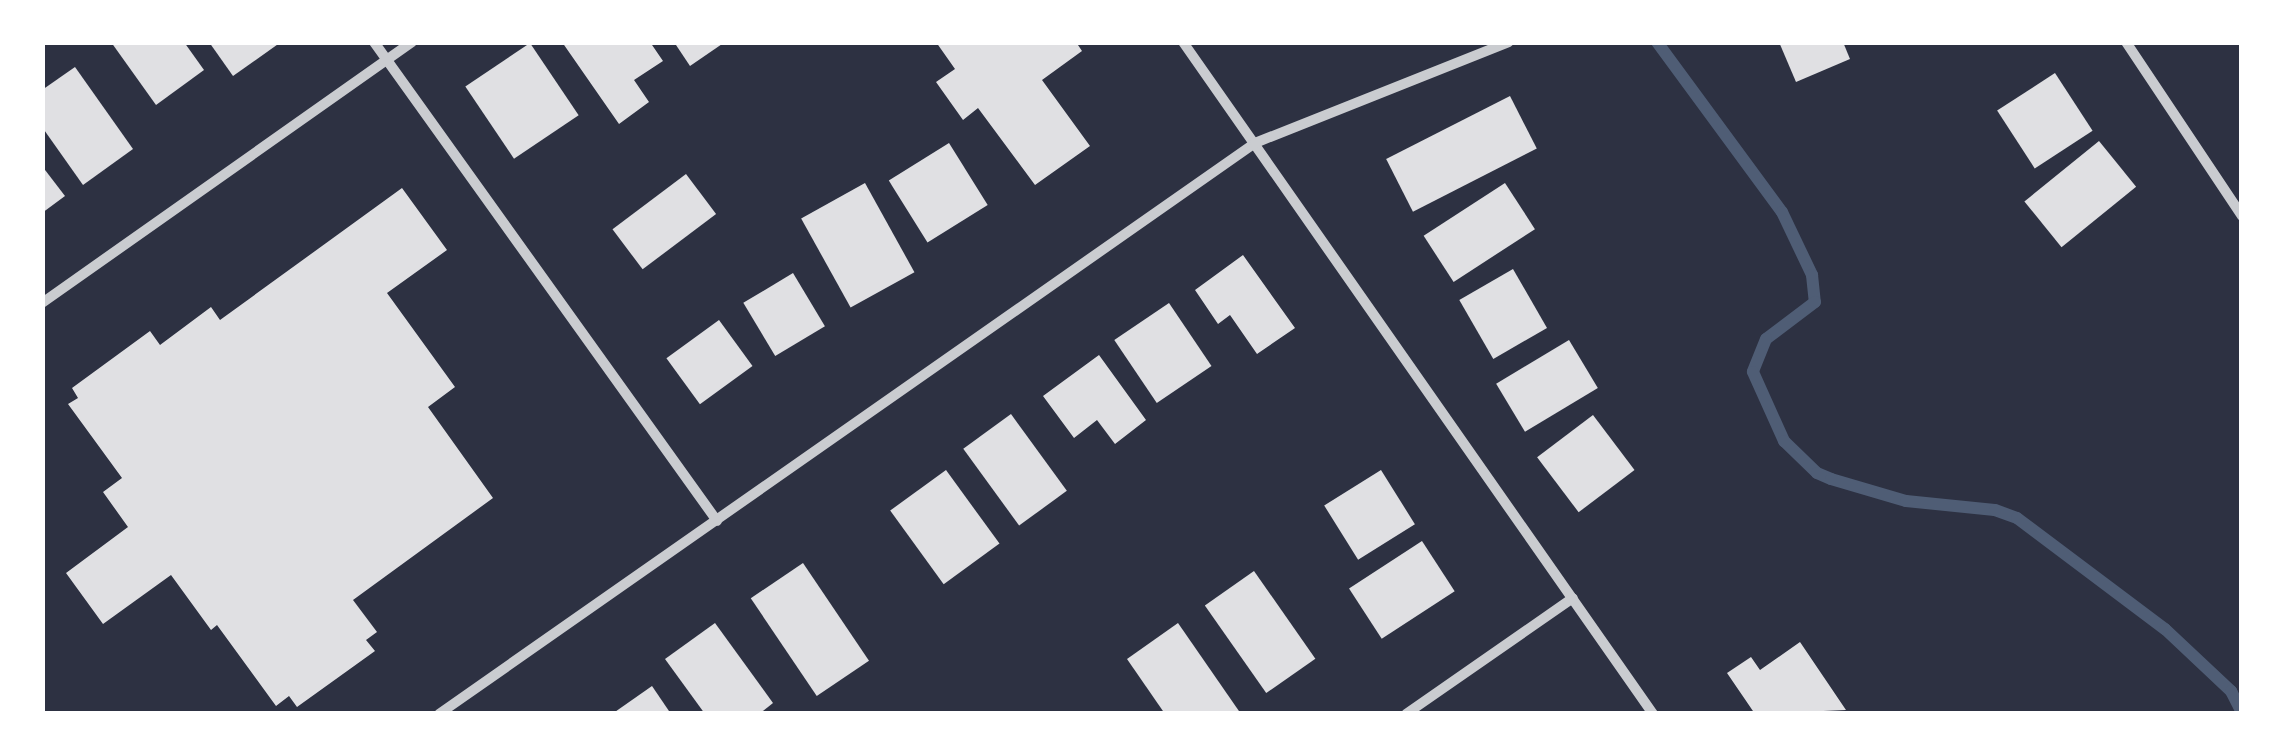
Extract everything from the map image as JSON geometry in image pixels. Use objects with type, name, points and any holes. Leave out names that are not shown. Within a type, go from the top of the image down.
[{"type":"street","points":[[374,42],[717,521]]},
{"type":"street","points":[[42,303],[412,42]]},
{"type":"street","points":[[1183,42],[1653,714]]},
{"type":"street","points":[[439,714],[1255,143],[1508,42]]},
{"type":"street","points":[[2126,42],[2240,211]]},
{"type":"street","points":[[1406,714],[1573,598]]},
{"type":"building","points":[[111,42],[184,42],[204,70],[156,105]]},
{"type":"building","points":[[209,42],[281,42],[233,76]]},
{"type":"building","points":[[562,42],[650,42],[663,61],[634,80],[649,102],[619,124]]},
{"type":"building","points":[[674,42],[725,42],[690,66]]},
{"type":"building","points":[[936,42],[1076,42],[1082,51],[1042,80],[1090,146],[1035,185],[978,108],[963,120],[936,82],[955,69]]},
{"type":"building","points":[[1779,42],[1843,42],[1850,59],[1796,82]]},
{"type":"building","points":[[530,43],[579,115],[514,159],[465,87]]},
{"type":"building","points":[[75,67],[133,149],[83,185],[42,127],[42,90]]},
{"type":"building","points":[[2055,73],[2093,131],[2035,168],[1997,111]]},
{"type":"building","points":[[1510,96],[1537,149],[1413,212],[1386,159]]},
{"type":"building","points":[[2099,141],[2136,187],[2062,247],[2024,201]]},
{"type":"building","points":[[949,143],[988,205],[927,243],[889,181]]},
{"type":"building","points":[[42,166],[65,196],[42,213]]},
{"type":"building","points":[[686,174],[716,214],[643,269],[613,229]]},
{"type":"building","points":[[865,183],[914,272],[851,308],[801,218]]},
{"type":"building","points":[[1505,183],[1535,229],[1454,282],[1424,236]]},
{"type":"building","points":[[402,188],[447,250],[387,293],[455,387],[428,407],[493,498],[353,600],[377,632],[366,640],[375,651],[297,707],[289,696],[276,706],[217,625],[211,630],[171,575],[103,624],[66,573],[128,527],[103,492],[122,478],[68,404],[78,398],[72,388],[150,331],[160,345],[211,307],[220,320]]},
{"type":"building","points":[[1243,255],[1295,328],[1257,354],[1230,315],[1218,324],[1195,290]]},
{"type":"building","points":[[1513,269],[1547,328],[1493,359],[1459,300]]},
{"type":"building","points":[[793,273],[825,326],[775,356],[743,303]]},
{"type":"building","points":[[1169,303],[1211,366],[1157,403],[1114,340]]},
{"type":"building","points":[[719,320],[753,366],[700,404],[666,358]]},
{"type":"building","points":[[1569,340],[1598,388],[1525,432],[1496,384]]},
{"type":"building","points":[[1099,355],[1146,420],[1115,444],[1097,420],[1074,438],[1043,396]]},
{"type":"building","points":[[1011,414],[1067,491],[1019,526],[963,449]]},
{"type":"building","points":[[1593,415],[1635,470],[1579,512],[1537,457]]},
{"type":"building","points":[[946,470],[999,544],[944,584],[890,511]]},
{"type":"building","points":[[1381,470],[1415,524],[1358,560],[1324,506]]},
{"type":"building","points":[[1422,541],[1455,591],[1382,639],[1349,588]]},
{"type":"building","points":[[803,563],[869,661],[817,696],[751,598]]},
{"type":"building","points":[[1254,571],[1315,659],[1266,693],[1205,605]]},
{"type":"building","points":[[715,623],[773,703],[759,714],[705,714],[665,659]]},
{"type":"building","points":[[1178,623],[1241,714],[1165,714],[1127,659]]},
{"type":"building","points":[[1800,642],[1846,710],[1755,714],[1727,673],[1751,657],[1760,670]]},
{"type":"building","points":[[652,686],[671,714],[612,714]]},
{"type":"waterway","points":[[1657,42],[1782,212],[1812,275],[1815,302],[1766,339],[1753,372],[1784,441],[1817,473],[1831,479],[1906,501],[1995,510],[2017,518],[2165,629],[2231,691],[2242,713]]}]
